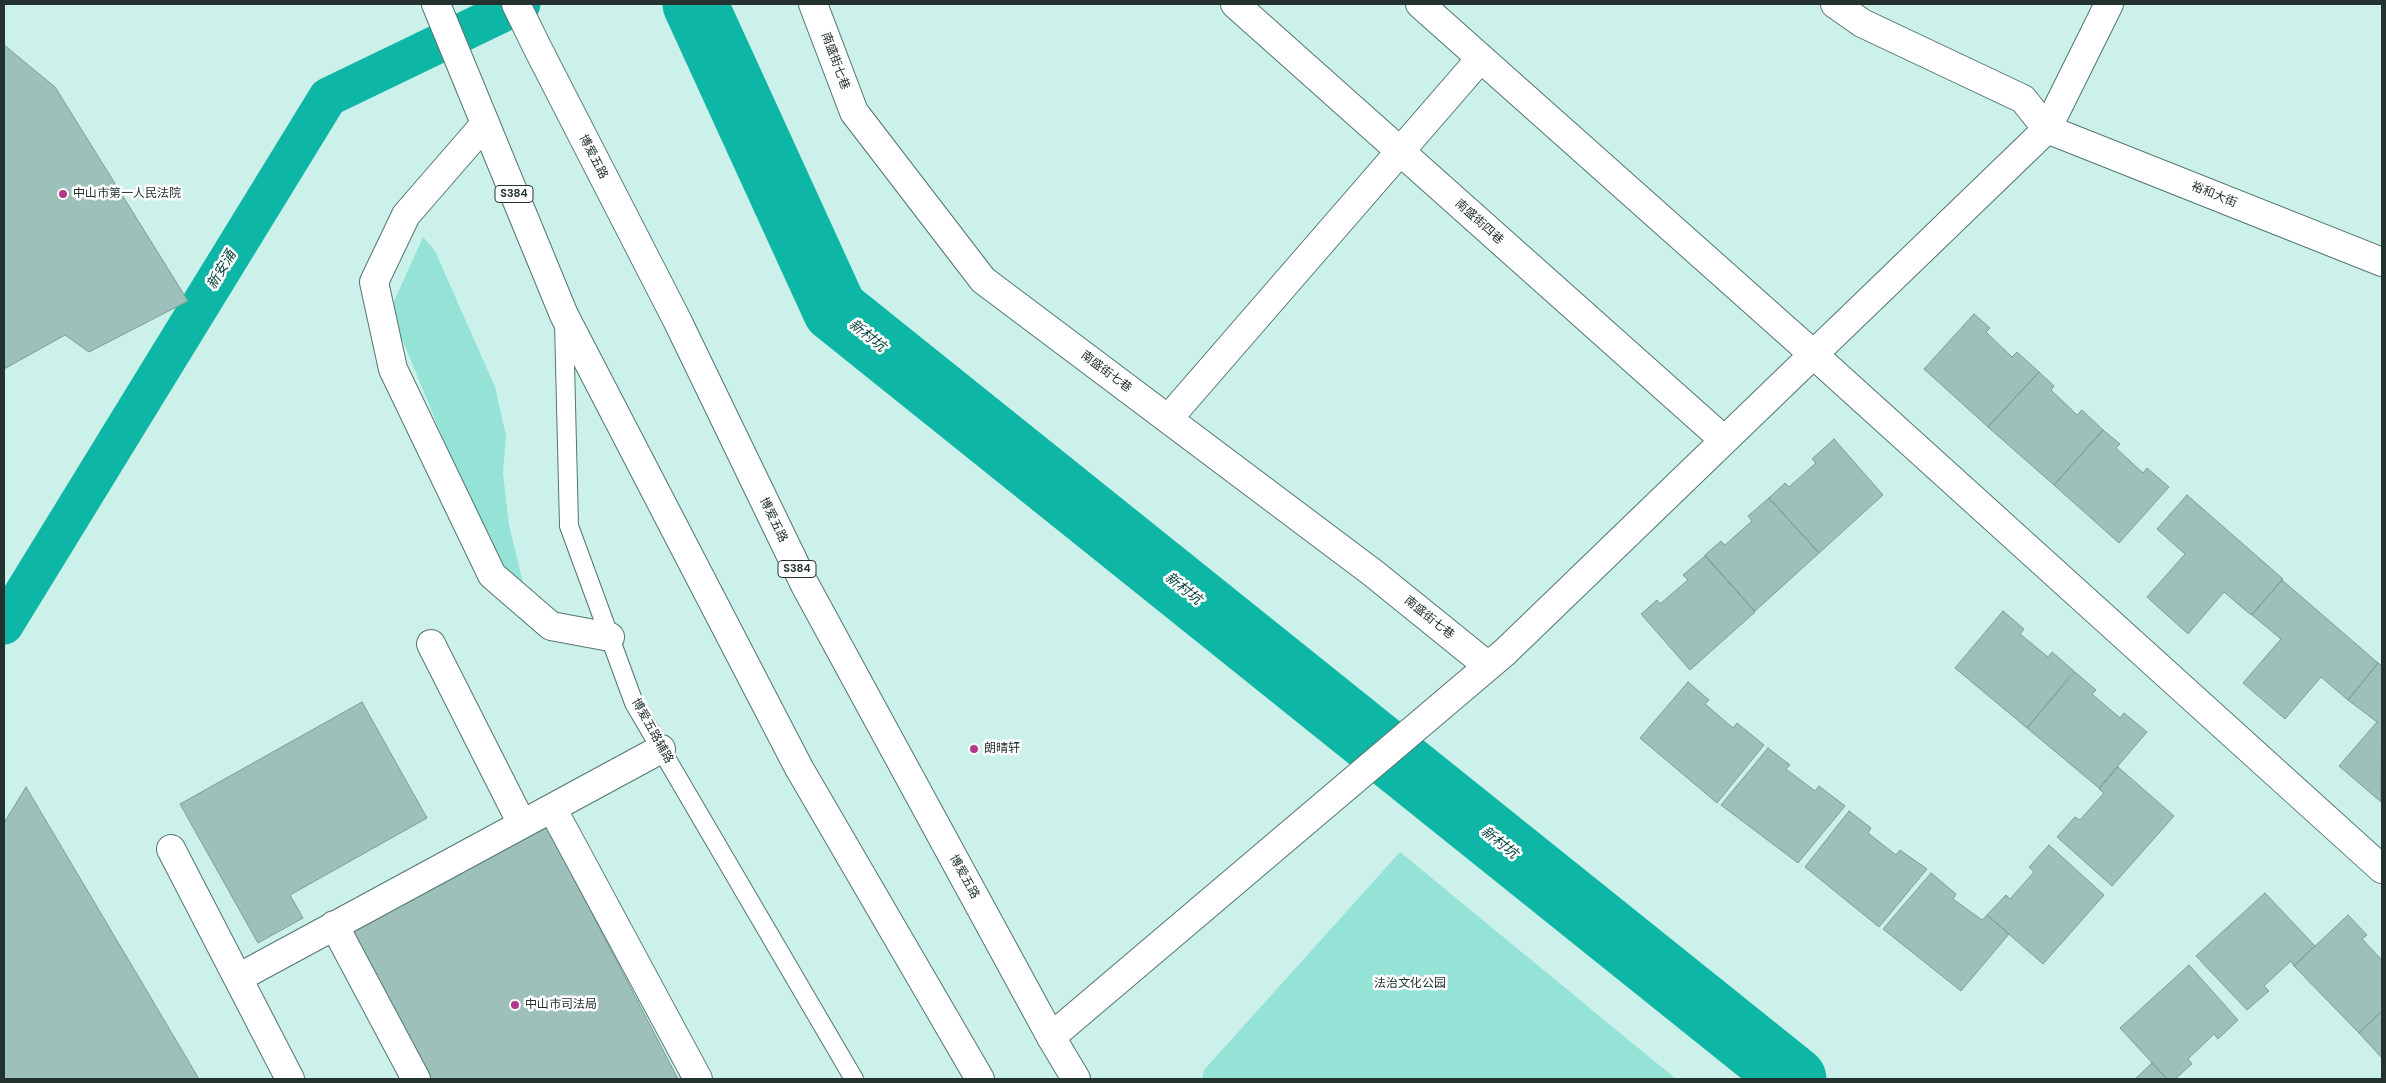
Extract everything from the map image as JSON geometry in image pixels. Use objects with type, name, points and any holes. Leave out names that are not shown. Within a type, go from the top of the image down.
[{"type":"main road","name":"S384","points":[[436,4],[564,315],[799,768],[980,1079]]},
{"type":"main road","name":"博爱五路","points":[[516,4],[677,320],[805,585],[1051,1037],[1076,1079]]},
{"type":"main road","name":"南盛街七巷","points":[[813,4],[854,112],[983,280],[1373,573],[1488,666]]},
{"type":"main road","name":"南盛街四巷","points":[[1234,4],[1724,440]]},
{"type":"main road","points":[[1420,4],[1813,354],[2382,869]]},
{"type":"main road","points":[[1835,4],[1862,23],[2023,99],[2047,128]]},
{"type":"main road","points":[[1051,1037],[1488,666],[2047,128],[2109,4]]},
{"type":"main road","points":[[1168,419],[1481,58]]},
{"type":"main road","points":[[485,124],[406,215],[374,282],[392,369],[492,575],[551,626],[610,637]]},
{"type":"main road","name":"裕和大街","points":[[2047,128],[2382,262]]},
{"type":"main road","points":[[431,644],[522,824]]},
{"type":"main road","points":[[238,978],[661,749]]},
{"type":"main road","points":[[552,808],[698,1079]]},
{"type":"main road","points":[[171,849],[290,1079]]},
{"type":"main road","points":[[334,925],[416,1079]]},
{"type":"lane","name":"博爱五路辅路","points":[[564,315],[569,526],[634,703],[854,1079]]},
{"type":"green space","points":[[423,237],[435,251],[495,387],[506,436],[503,473],[509,525],[526,595],[498,572],[390,310]]},
{"type":"green space","name":"法治文化公园","points":[[1400,852],[1676,1079],[1202,1079],[1204,1070]]},
{"type":"building","name":"中山市第一人民法院","points":[[4,45],[55,87],[188,301],[89,352],[65,335],[4,369]]},
{"type":"building","points":[[1974,314],[1990,328],[1986,332],[2012,357],[2017,352],[2039,372],[1988,427],[1924,369]]},
{"type":"building","points":[[2039,372],[2054,386],[2051,390],[2077,415],[2082,410],[2103,430],[2054,485],[1988,427]]},
{"type":"building","points":[[2103,430],[2120,444],[2116,448],[2143,473],[2147,468],[2169,487],[2119,543],[2054,485]]},
{"type":"building","points":[[1834,439],[1883,495],[1819,553],[1769,498],[1785,483],[1789,487],[1816,463],[1812,459]]},
{"type":"building","points":[[2187,495],[2283,579],[2251,615],[2224,592],[2188,634],[2147,597],[2185,554],[2157,529]]},
{"type":"building","points":[[1769,498],[1819,553],[1755,611],[1705,555],[1721,541],[1725,545],[1752,521],[1748,516]]},
{"type":"building","points":[[1705,556],[1755,612],[1690,670],[1641,614],[1657,600],[1660,604],[1688,580],[1683,575]]},
{"type":"building","points":[[2282,580],[2378,663],[2348,700],[2321,677],[2285,719],[2243,683],[2281,639],[2252,615]]},
{"type":"building","points":[[2003,611],[2024,629],[2020,634],[2048,657],[2052,652],[2074,671],[2027,728],[1955,668]]},
{"type":"building","points":[[2378,663],[2382,666],[2381,802],[2339,766],[2377,722],[2348,700]]},
{"type":"building","points":[[2075,672],[2096,690],[2092,694],[2120,718],[2124,713],[2147,732],[2099,788],[2027,728]]},
{"type":"building","points":[[1688,682],[1709,700],[1705,704],[1733,728],[1737,723],[1764,745],[1717,803],[1640,738]]},
{"type":"building","points":[[362,702],[427,818],[290,895],[303,918],[258,943],[180,804]]},
{"type":"building","points":[[1768,748],[1790,765],[1786,769],[1815,791],[1819,786],[1845,806],[1798,863],[1721,805]]},
{"type":"building","points":[[2118,767],[2174,816],[2112,886],[2057,837],[2075,817],[2080,820],[2104,793],[2099,789]]},
{"type":"building","points":[[26,787],[199,1079],[4,1079],[4,823]]},
{"type":"building","points":[[1849,811],[1871,828],[1868,833],[1896,855],[1900,850],[1927,869],[1879,927],[1805,867]]},
{"type":"building","name":"中山市司法局","points":[[547,827],[678,1079],[430,1079],[352,930]]},
{"type":"building","points":[[2049,845],[2104,895],[2043,964],[1987,915],[2006,895],[2010,899],[2034,872],[2029,867]]},
{"type":"building","points":[[1931,873],[1956,894],[1953,899],[1982,920],[1987,915],[2009,934],[1961,991],[1883,929]]},
{"type":"building","points":[[2265,893],[2315,946],[2294,966],[2291,961],[2264,986],[2269,991],[2247,1010],[2196,956]]},
{"type":"building","points":[[2348,915],[2367,935],[2362,939],[2382,960],[2382,1011],[2359,1033],[2294,966]]},
{"type":"building","points":[[2189,965],[2238,1020],[2218,1039],[2214,1034],[2188,1059],[2192,1064],[2175,1079],[2167,1079],[2120,1028]]},
{"type":"building","points":[[2382,1011],[2382,1058],[2359,1033]]},
{"type":"building","points":[[2152,1063],[2167,1079],[2135,1079]]},
{"type":"waterway","name":"新安涌","points":[[4,625],[328,97],[521,4]]},
{"type":"waterway","name":"新村坑","points":[[695,4],[835,310],[1794,1079]]},
{"type":"place","name":"中山市第一人民法院","points":[[63,194]]},
{"type":"place","name":"朗晴轩","points":[[974,749]]},
{"type":"place","name":"中山市司法局","points":[[515,1005]]}]
